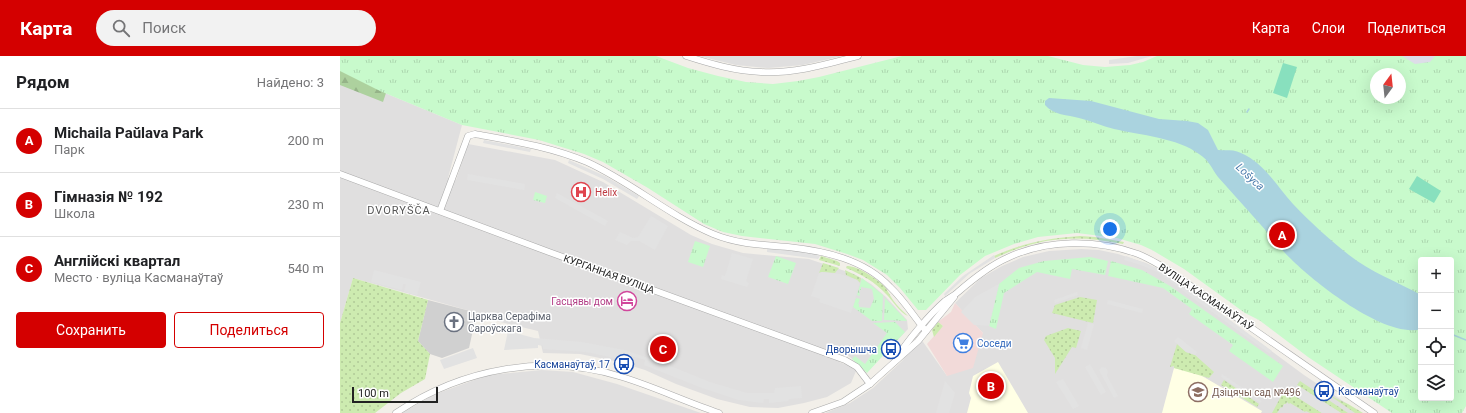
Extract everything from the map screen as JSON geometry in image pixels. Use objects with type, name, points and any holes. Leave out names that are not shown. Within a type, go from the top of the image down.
[{"type":"street","points":[[686,56],[726,67],[763,72],[780,72],[809,68],[858,56]]},
{"type":"street","points":[[440,211],[468,136],[475,134],[556,151],[586,162],[609,174],[713,234],[745,243],[813,250],[852,261],[880,277],[891,287],[926,332]]},
{"type":"street","name":"КУРГАННАЯ ВУЛІЦА","points":[[340,174],[845,360],[857,367],[870,384]]},
{"type":"street","name":"ВУЛІЦА КАСМАНАЎТАЎ","points":[[896,359],[922,326],[945,302],[969,282],[995,264],[1031,249],[1051,245],[1073,243],[1096,244],[1138,254],[1165,268],[1374,413]]},
{"type":"street","name":"ВУЛІЦА КАСМАНАЎТАЎ","points":[[812,413],[843,402],[870,384],[896,359],[908,351],[948,306],[957,293]]},
{"type":"street","points":[[396,413],[429,393],[456,381],[487,372],[508,368],[553,365],[573,366],[620,376],[719,413]]},
{"type":"shaded area","points":[[699,56],[842,56],[803,65],[768,68],[736,65]]},
{"type":"shaded area","points":[[1137,56],[1152,56],[1128,63],[1109,64],[1109,60]]},
{"type":"shaded area","points":[[1402,56],[1435,56],[1430,62],[1415,64]]},
{"type":"shaded area","points":[[340,71],[380,91],[462,125],[448,178],[456,180],[468,144],[555,160],[603,182],[691,235],[712,244],[743,253],[809,259],[854,274],[871,284],[886,297],[907,320],[908,329],[867,372],[843,351],[839,362],[850,366],[856,371],[851,383],[827,397],[778,408],[750,407],[717,399],[676,384],[645,370],[619,362],[580,354],[543,353],[538,331],[476,316],[474,312],[353,278],[340,323]]},
{"type":"shaded area","points":[[484,140],[531,149],[530,152],[483,143]]},
{"type":"shaded area","points":[[569,160],[605,176],[639,196],[637,199],[603,179],[568,163]]},
{"type":"shaded area","points":[[468,174],[525,184],[524,190],[467,180]]},
{"type":"shaded area","points":[[557,193],[608,221],[605,226],[555,198]]},
{"type":"shaded area","points":[[651,216],[668,226],[655,250],[639,241],[631,241],[627,245],[615,240],[620,232],[633,238],[638,237]]},
{"type":"shaded area","points":[[767,248],[811,253],[820,256],[818,259],[767,252]]},
{"type":"shaded area","points":[[1081,249],[1099,250],[1118,254],[1146,263],[1162,271],[1304,375],[1361,413],[825,413],[850,403],[873,388],[902,361],[921,339],[947,376],[983,333],[955,303],[981,278],[1002,266],[1023,257],[1049,251]]},
{"type":"shaded area","points":[[732,253],[753,259],[746,281],[749,283],[747,287],[721,279],[722,275],[725,276]]},
{"type":"shaded area","points":[[994,255],[995,258],[969,274],[945,296],[944,294],[963,276]]},
{"type":"shaded area","points":[[1126,256],[1159,269],[1272,351],[1270,354],[1157,272],[1124,260]]},
{"type":"shaded area","points":[[374,270],[421,282],[417,295],[404,292],[406,284],[403,284],[402,290],[371,282]]},
{"type":"shaded area","points":[[819,273],[840,274],[857,280],[860,283],[851,313],[819,302],[820,299],[811,296]]},
{"type":"shaded area","points":[[999,284],[989,326],[974,325],[961,312],[975,297]]},
{"type":"shaded area","points":[[1077,292],[1078,295],[1055,303],[1054,300]]},
{"type":"shaded area","points":[[428,300],[474,312],[476,316],[469,348],[442,358],[430,354],[418,341]]},
{"type":"shaded area","points":[[1108,300],[1143,309],[1142,313],[1107,304]]},
{"type":"shaded area","points":[[955,303],[983,333],[973,368],[947,376],[927,344],[943,326],[938,322],[951,312]]},
{"type":"shaded area","points":[[1088,323],[1094,324],[1087,350],[1081,348]]},
{"type":"shaded area","points":[[508,331],[534,338],[582,342],[624,350],[658,361],[710,382],[747,393],[774,393],[775,388],[801,386],[802,398],[769,403],[769,399],[764,399],[763,403],[738,400],[702,388],[644,365],[645,360],[630,356],[629,361],[586,352],[543,349],[543,346],[538,345],[538,348],[504,350]]},
{"type":"shaded area","points":[[1178,337],[1197,352],[1195,355],[1186,352],[1174,341]]},
{"type":"shaded area","points":[[473,348],[477,358],[444,369],[440,360]]},
{"type":"shaded area","points":[[998,362],[1028,413],[967,413],[971,398],[969,393],[973,376]]},
{"type":"shaded area","points":[[1090,364],[1106,392],[1101,395],[1085,367]]},
{"type":"shaded area","points":[[1102,367],[1106,368],[1108,371],[1107,376],[1118,396],[1114,398],[1099,370]]},
{"type":"shaded area","name":"Дзіцячы сад №496","points":[[1174,368],[1197,373],[1262,411],[1261,413],[1162,413]]},
{"type":"shaded area","points":[[542,370],[573,372],[617,384],[701,413],[402,413],[433,395],[488,375]]},
{"type":"shaded area","points":[[1222,374],[1262,401],[1260,403],[1221,377]]},
{"type":"shaded area","points":[[1063,379],[1079,406],[1073,409],[1056,382]]},
{"type":"shaded area","points":[[945,381],[955,393],[949,413],[936,413]]},
{"type":"shaded area","points":[[1297,385],[1341,413],[1322,413],[1292,394]]},
{"type":"green space","points":[[340,56],[390,81],[383,102],[340,85]]},
{"type":"green space","points":[[340,56],[656,56],[688,68],[718,76],[746,82],[773,84],[819,77],[902,56],[1048,56],[1083,65],[1105,67],[1130,65],[1143,62],[1157,56],[1466,56],[1466,406],[1462,413],[1392,413],[1308,357],[1259,320],[1245,313],[1184,269],[1152,250],[1117,238],[1077,233],[1038,237],[1014,244],[985,256],[960,275],[926,310],[918,310],[887,275],[863,260],[815,244],[742,236],[723,232],[704,224],[648,188],[603,162],[584,154],[539,140],[462,125],[380,91],[340,71]]},
{"type":"green space","points":[[1283,63],[1297,67],[1287,98],[1273,93]]},
{"type":"green space","points":[[1417,176],[1441,191],[1434,203],[1409,189]]},
{"type":"green space","points":[[535,192],[547,196],[545,203],[533,200]]},
{"type":"green space","points":[[1080,236],[1124,242],[1123,244],[1089,239],[1058,239],[1027,246],[995,258],[994,256],[1036,242],[1057,238]]},
{"type":"green space","points":[[695,241],[710,246],[703,267],[688,262]]},
{"type":"green space","points":[[776,256],[796,263],[788,284],[768,277]]},
{"type":"green space","points":[[821,256],[837,261],[840,263],[840,266],[819,260]]},
{"type":"green space","points":[[1090,257],[1108,261],[1105,275],[1072,269],[1070,279],[1037,272],[1004,293],[996,329],[989,326],[999,284],[1019,268],[1044,261]]},
{"type":"green space","points":[[1111,261],[1142,270],[1170,286],[1283,366],[1273,382],[1229,351],[1233,345],[1189,314],[1192,309],[1163,288],[1108,276]]},
{"type":"green space","points":[[823,263],[839,268],[835,273],[819,273]]},
{"type":"green space","points":[[847,266],[861,270],[882,284],[898,306],[908,316],[899,310],[886,294],[877,286],[846,268]]},
{"type":"green space","points":[[845,270],[861,278],[860,283],[846,275]]},
{"type":"green space","points":[[353,278],[428,300],[418,341],[430,354],[425,379],[401,393],[375,413],[340,413],[340,323]]},
{"type":"green space","points":[[862,278],[883,295],[882,321],[872,321],[853,307],[856,298],[860,299],[858,304],[859,307],[870,308],[874,299],[872,289],[861,287],[861,290],[859,290],[860,296],[857,295]]},
{"type":"green space","points":[[1080,297],[1097,300],[1093,323],[1052,313],[1055,305]]},
{"type":"green space","points":[[885,298],[907,321],[884,320]]},
{"type":"green space","points":[[895,322],[905,332],[867,373],[852,359],[855,356],[865,364],[887,333],[873,323]]},
{"type":"green space","points":[[938,322],[943,326],[934,337],[932,330]]},
{"type":"green space","points":[[1068,328],[1081,331],[1076,348],[1072,347],[1055,374],[1055,358],[1044,340],[1046,336]]},
{"type":"green space","points":[[1177,344],[1186,352],[1195,355],[1214,372],[1209,378],[1174,368],[1174,366],[1170,367]]},
{"type":"green space","points":[[1224,380],[1259,404],[1257,407],[1221,385]]},
{"type":"green space","points":[[1300,381],[1348,413],[1341,413],[1297,385]]},
{"type":"green space","points":[[1284,391],[1288,391],[1322,413],[1305,412],[1287,402],[1277,413],[1272,413]]},
{"type":"green space","points":[[1329,395],[1348,404],[1363,413],[1355,413]]},
{"type":"water","points":[[1049,98],[1091,101],[1159,119],[1198,123],[1208,130],[1218,150],[1238,152],[1257,163],[1293,204],[1320,231],[1349,255],[1375,272],[1418,294],[1418,329],[1406,330],[1389,326],[1371,318],[1333,294],[1285,253],[1218,177],[1202,156],[1181,144],[1147,135],[1114,129],[1083,119],[1056,113],[1045,105],[1045,101]]},
{"type":"waterway","name":"Lošyca","points":[[1454,335],[1466,340]]},
{"type":"place","name":"Helix","points":[[581,192]]},
{"type":"place","name":"Michaila Paŭlava Park","points":[[1282,235]]},
{"type":"place","name":"Гасцявы дом","points":[[627,301]]},
{"type":"place","name":"Царква Серафіма Сароўскага","points":[[454,322]]},
{"type":"place","name":"Соседи","points":[[963,343]]},
{"type":"place","name":"Англійскі квартал","points":[[663,349]]},
{"type":"place","name":"Дворышча","points":[[891,349]]},
{"type":"place","name":"Касманаўтаў, 17","points":[[624,364]]},
{"type":"place","name":"Гімназія № 192","points":[[991,386]]},
{"type":"place","name":"Касманаўтаў","points":[[1324,391]]},
{"type":"place","name":"Дзіцячы сад №496","points":[[1198,392]]},
{"type":"district","name":"DVORYŠČA","points":[[399,210]]}]
